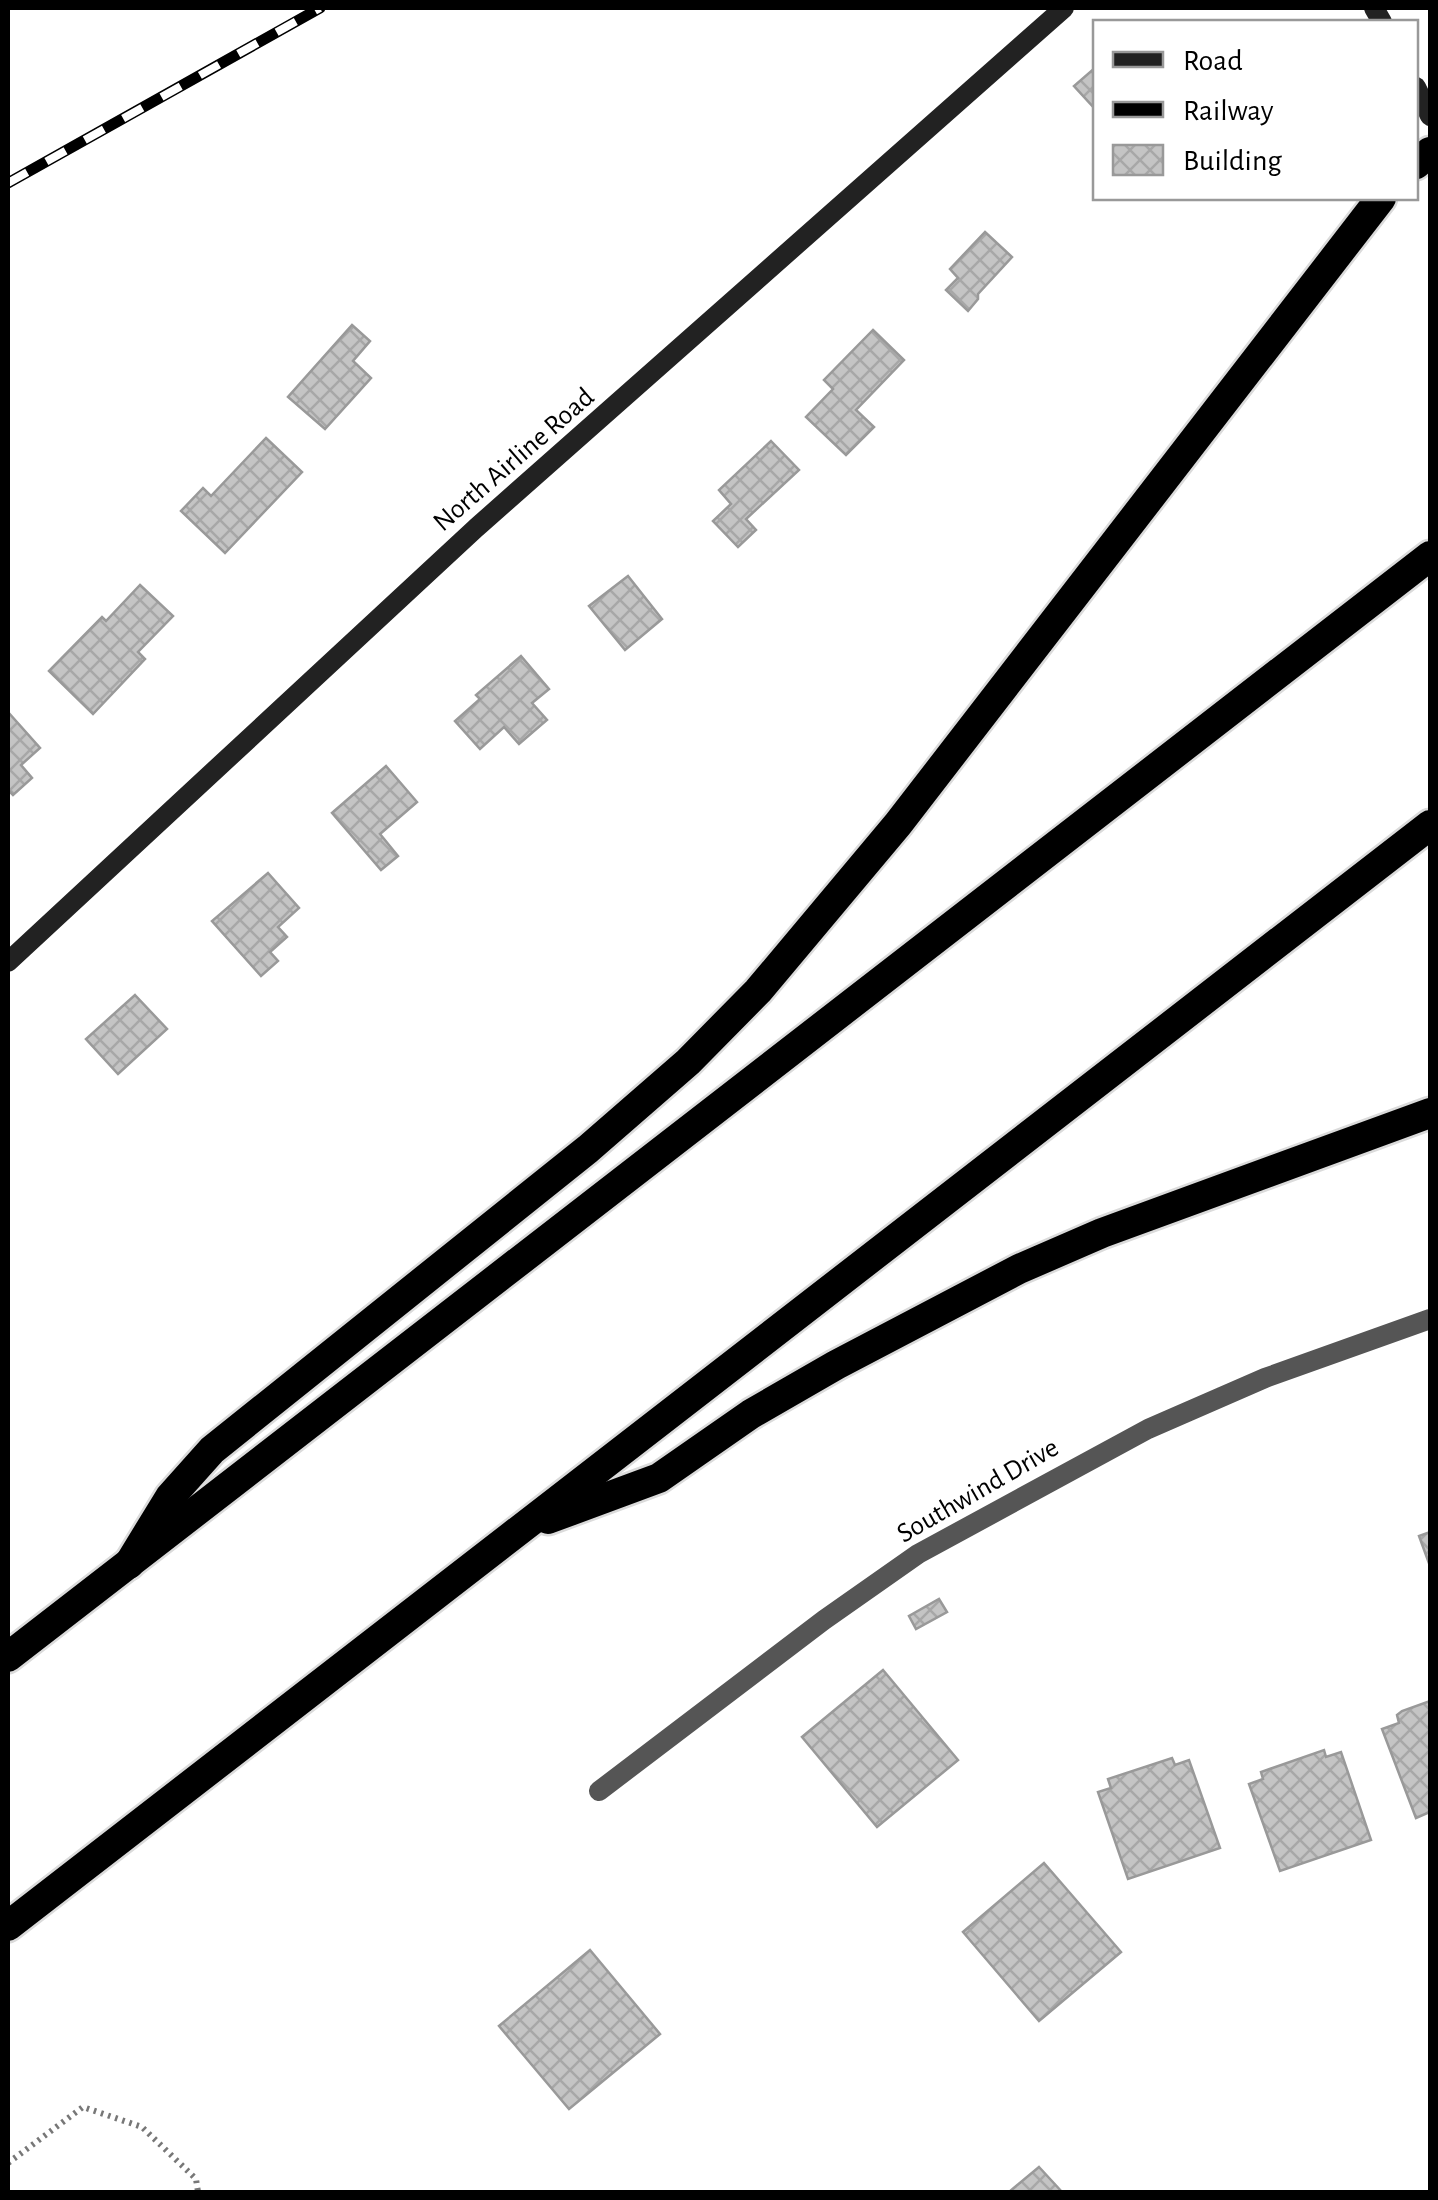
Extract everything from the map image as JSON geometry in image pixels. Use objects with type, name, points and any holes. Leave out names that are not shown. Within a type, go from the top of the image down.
[{"type":"highway","points":[[128,1564],[170,1497],[212,1450],[588,1149],[688,1062],[758,991],[898,824],[1379,200]]},
{"type":"highway","points":[[8,1657],[1430,556]]},
{"type":"highway","points":[[8,1926],[1430,826]]},
{"type":"highway","points":[[522,1528],[658,1478],[751,1414],[819,1374],[1019,1269],[1102,1234],[1430,1113]]},
{"type":"main road","name":"North Airline Road","points":[[8,962],[476,528],[1064,8]]},
{"type":"main road","points":[[1418,91],[1430,116]]},
{"type":"street","name":"Southwind Drive","points":[[599,1792],[824,1620],[918,1554],[1148,1429],[1265,1378],[1430,1319]]},
{"type":"path","points":[[8,2163],[82,2108],[142,2127],[196,2178],[198,2192]]},
{"type":"building","points":[[1093,70],[1093,107],[1074,86]]},
{"type":"building","points":[[985,232],[1012,257],[968,311],[946,290],[958,278],[950,269]]},
{"type":"building","points":[[352,325],[370,341],[353,361],[371,378],[325,429],[288,397]]},
{"type":"building","points":[[873,330],[904,360],[856,410],[874,427],[846,455],[806,417],[833,389],[824,380]]},
{"type":"building","points":[[266,438],[302,472],[225,553],[181,511],[203,488],[211,496]]},
{"type":"building","points":[[771,441],[799,470],[746,519],[756,530],[738,547],[713,521],[731,504],[719,490]]},
{"type":"building","points":[[628,576],[662,619],[625,650],[589,606]]},
{"type":"building","points":[[140,585],[173,616],[138,652],[145,659],[93,714],[49,671]]},
{"type":"building","points":[[521,656],[549,689],[532,703],[547,720],[519,744],[504,727],[480,749],[455,721],[480,699],[476,695]]},
{"type":"building","points":[[8,712],[40,748],[21,765],[32,778],[13,795],[8,790]]},
{"type":"building","points":[[386,766],[417,802],[380,834],[398,856],[381,870],[332,813]]},
{"type":"building","points":[[268,873],[299,908],[278,927],[287,937],[270,952],[278,961],[261,976],[212,921]]},
{"type":"building","points":[[135,995],[167,1029],[118,1074],[86,1039]]},
{"type":"building","points":[[1430,1532],[1430,1566],[1419,1536]]},
{"type":"building","points":[[939,1599],[947,1612],[916,1629],[909,1616]]},
{"type":"building","points":[[883,1670],[958,1760],[877,1827],[802,1737]]},
{"type":"building","points":[[1430,1701],[1430,1812],[1416,1818],[1382,1729],[1399,1723],[1397,1715],[1402,1711]]},
{"type":"building","points":[[1324,1750],[1326,1757],[1341,1752],[1371,1840],[1280,1871],[1249,1784],[1263,1779],[1261,1772]]},
{"type":"building","points":[[1172,1758],[1175,1765],[1189,1760],[1220,1848],[1128,1879],[1098,1792],[1111,1788],[1108,1779]]},
{"type":"building","points":[[1044,1863],[1121,1952],[1039,2021],[963,1932]]},
{"type":"building","points":[[590,1950],[660,2034],[569,2109],[499,2026]]},
{"type":"building","points":[[1039,2167],[1062,2192],[1009,2192]]},
{"type":"railway","points":[[8,183],[320,8]]}]
